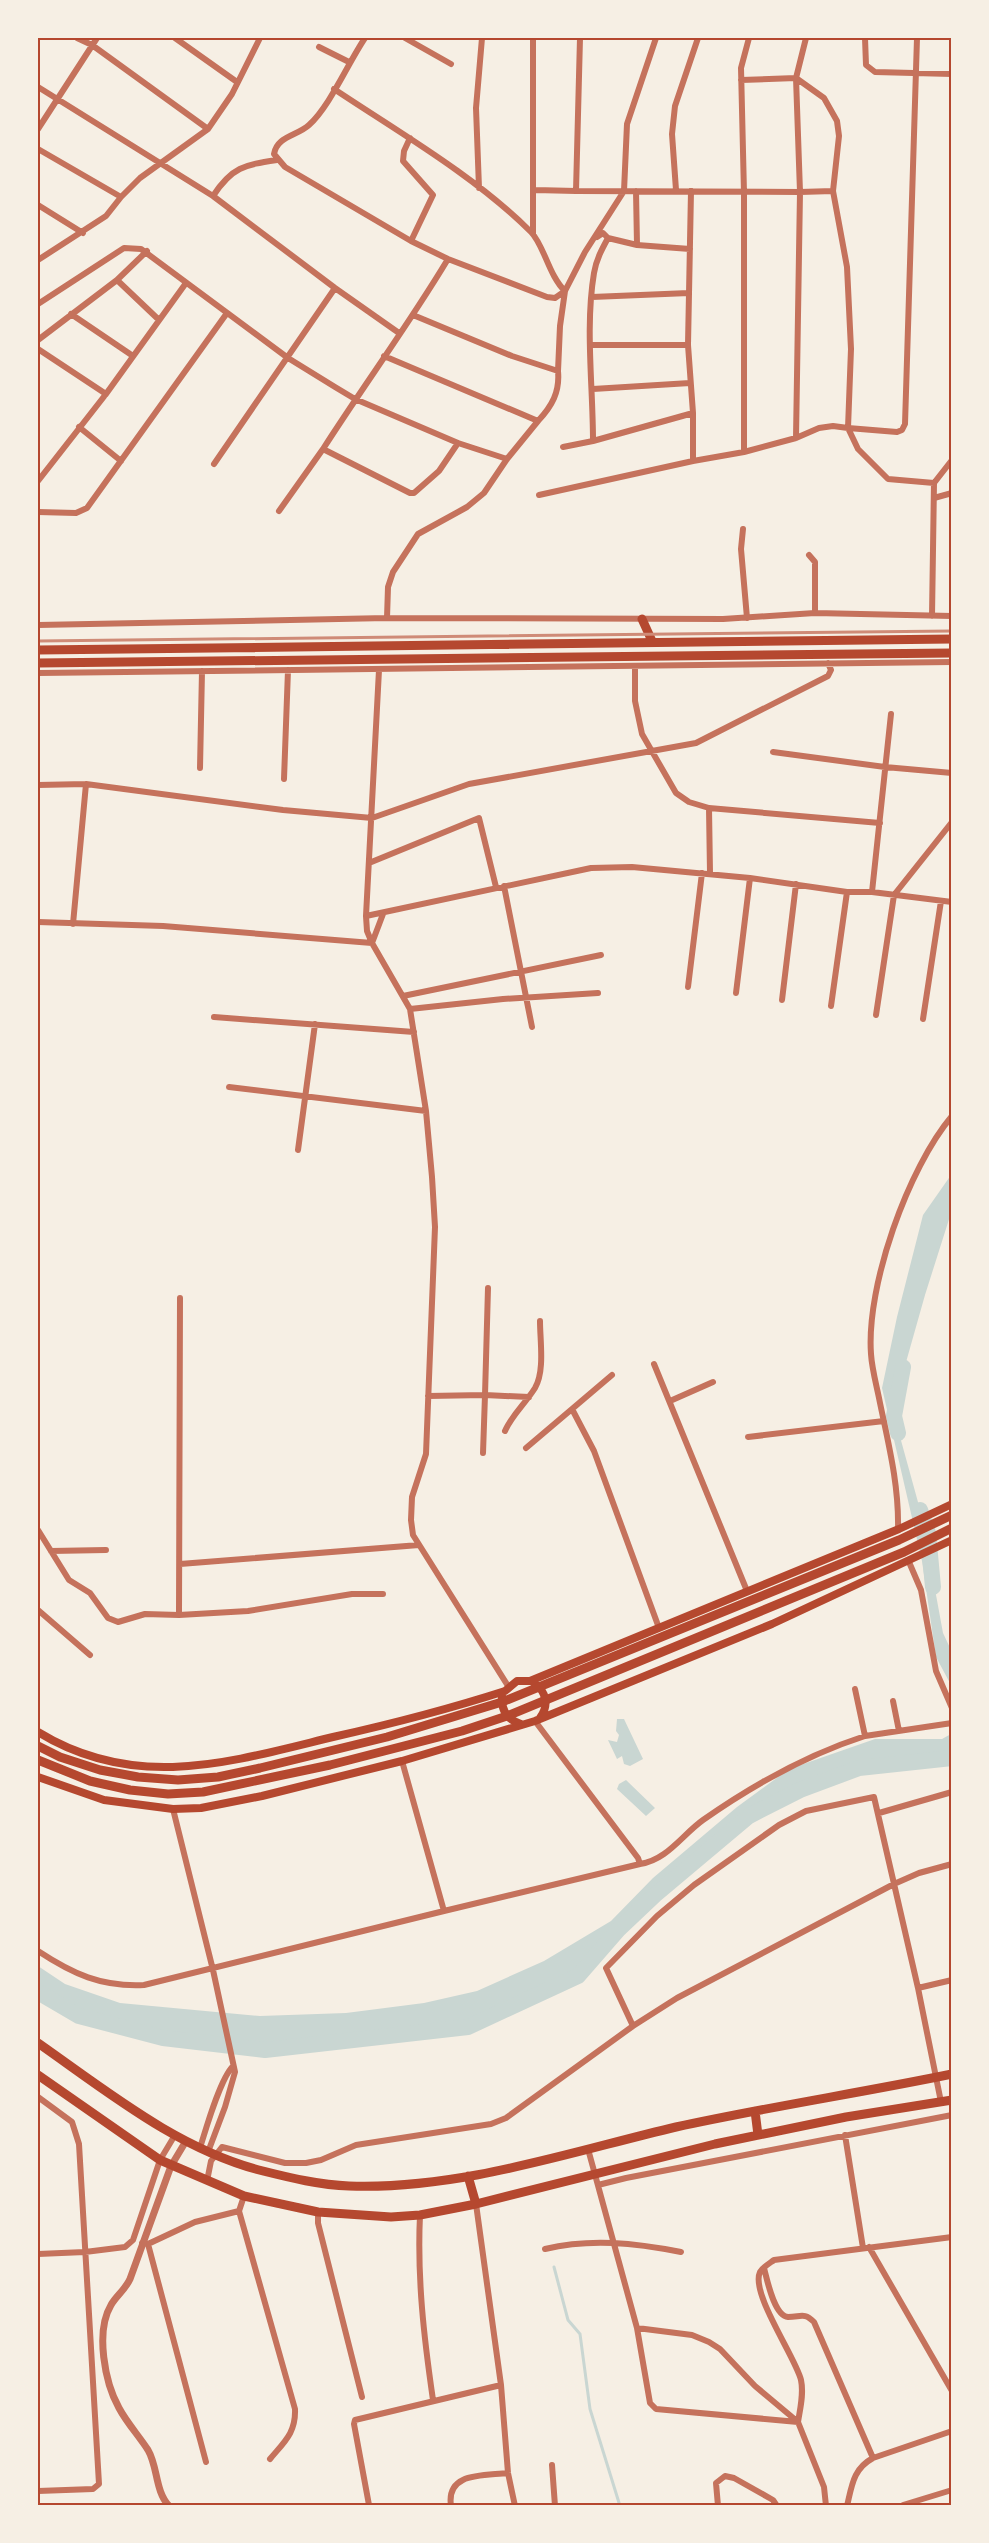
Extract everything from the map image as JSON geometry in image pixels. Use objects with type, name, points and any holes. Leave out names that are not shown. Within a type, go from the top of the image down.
[{"type":"main road","points":[[642,619],[652,641]]},
{"type":"main road","points":[[38,650],[951,639]]},
{"type":"main road","points":[[38,663],[951,653]]},
{"type":"main road","points":[[38,1732],[67,1748],[98,1759],[155,1768],[185,1768],[248,1758],[366,1730],[506,1689],[517,1681],[530,1681],[899,1529],[949,1511]]},
{"type":"main road","points":[[38,1746],[60,1757],[100,1770],[138,1777],[178,1779],[218,1777],[387,1737],[541,1688],[899,1540],[949,1511]]},
{"type":"main road","points":[[38,1761],[90,1781],[130,1790],[168,1794],[203,1792],[246,1784],[389,1750],[507,1716],[546,1701],[904,1552],[951,1528]]},
{"type":"main road","points":[[38,1777],[104,1800],[173,1809],[201,1808],[262,1796],[402,1761],[537,1720],[772,1624],[951,1540]]},
{"type":"main road","points":[[530,1681],[541,1688],[546,1701],[546,1707],[537,1720]]},
{"type":"main road","points":[[506,1689],[502,1702],[507,1716],[522,1724]]},
{"type":"main road","points":[[38,2043],[175,2135],[207,2152],[262,2171],[342,2186],[406,2185],[468,2176],[755,2111],[951,2074]]},
{"type":"main road","points":[[38,2075],[160,2160],[244,2196],[318,2212],[391,2217],[420,2215],[476,2204],[595,2173],[758,2135],[846,2117],[946,2101]]},
{"type":"main road","points":[[755,2111],[758,2135]]},
{"type":"main road","points":[[468,2176],[476,2204]]},
{"type":"street","points":[[77,38],[92,45],[208,129]]},
{"type":"street","points":[[38,129],[97,38]]},
{"type":"street","points":[[175,38],[237,82]]},
{"type":"street","points":[[38,260],[106,216],[121,197],[159,162],[208,129],[232,94],[260,38]]},
{"type":"street","points":[[365,38],[309,125],[280,141],[274,148],[273,154],[277,160],[285,167],[411,241],[448,259],[547,297],[555,297],[565,291]]},
{"type":"street","points":[[405,38],[451,64]]},
{"type":"street","points":[[479,188],[476,108],[482,38]]},
{"type":"street","points":[[533,234],[534,38]]},
{"type":"street","points":[[576,191],[580,38]]},
{"type":"street","points":[[387,618],[388,587],[393,572],[418,534],[467,507],[484,493],[507,459],[549,410],[555,398],[559,384],[560,326],[565,291],[624,191],[627,124],[656,38]]},
{"type":"street","points":[[676,190],[672,134],[675,106],[698,38]]},
{"type":"street","points":[[744,452],[744,193],[741,68],[749,38]]},
{"type":"street","points":[[796,438],[800,192],[796,78],[806,38]]},
{"type":"street","points":[[865,38],[865,56],[869,69],[875,72],[951,75]]},
{"type":"street","points":[[539,495],[744,452],[796,438],[819,428],[833,426],[897,432],[902,430],[905,424],[917,38]]},
{"type":"street","points":[[319,46],[349,62]]},
{"type":"street","points":[[741,80],[796,78],[824,98],[837,121],[839,136],[833,191],[848,267],[851,349],[848,428],[858,449],[888,479],[910,483],[934,483]]},
{"type":"street","points":[[38,87],[213,196],[399,333]]},
{"type":"street","points":[[334,89],[410,138],[479,188],[533,234],[553,274],[565,291]]},
{"type":"street","points":[[410,138],[404,151],[403,161],[433,195],[411,241]]},
{"type":"street","points":[[38,149],[121,197]]},
{"type":"street","points":[[213,196],[227,176],[235,171],[255,163],[277,160]]},
{"type":"street","points":[[535,190],[676,190],[744,193],[833,191]]},
{"type":"street","points":[[636,191],[636,245]]},
{"type":"street","points":[[691,191],[688,345],[693,413],[693,461]]},
{"type":"street","points":[[38,205],[82,233]]},
{"type":"street","points":[[591,244],[603,233],[608,238],[636,245],[690,249]]},
{"type":"street","points":[[593,441],[592,297],[598,256],[608,238]]},
{"type":"street","points":[[38,304],[124,248],[133,247],[147,252],[288,358],[355,399],[458,443],[507,459]]},
{"type":"street","points":[[38,340],[117,280],[147,252]]},
{"type":"street","points":[[279,511],[323,449],[399,333],[414,315],[448,259]]},
{"type":"street","points":[[117,280],[158,320]]},
{"type":"street","points":[[38,481],[106,394],[186,283]]},
{"type":"street","points":[[213,464],[335,288]]},
{"type":"street","points":[[592,297],[689,293]]},
{"type":"street","points":[[38,512],[76,513],[90,505],[227,313]]},
{"type":"street","points":[[71,315],[133,356]]},
{"type":"street","points":[[414,315],[512,356],[558,371]]},
{"type":"street","points":[[591,345],[688,345]]},
{"type":"street","points":[[38,349],[106,394]]},
{"type":"street","points":[[384,356],[538,421]]},
{"type":"street","points":[[593,389],[690,383]]},
{"type":"street","points":[[563,447],[693,413]]},
{"type":"street","points":[[79,427],[121,461]]},
{"type":"street","points":[[323,449],[414,493],[439,471],[458,443]]},
{"type":"street","points":[[932,616],[934,483],[951,460]]},
{"type":"street","points":[[934,498],[951,494]]},
{"type":"street","points":[[743,529],[741,549],[747,618]]},
{"type":"street","points":[[809,555],[815,562],[814,613]]},
{"type":"street","points":[[38,624],[387,618],[723,619],[814,613],[951,616]]},
{"type":"street","points":[[446,658],[446,669]]},
{"type":"street","points":[[38,673],[951,662]]},
{"type":"street","points":[[38,785],[86,784],[272,809],[372,818],[469,783],[696,743],[828,676],[831,670],[828,663]]},
{"type":"street","points":[[635,666],[635,701],[642,734],[676,793],[689,802],[709,808],[880,823]]},
{"type":"street","points":[[284,779],[288,670]]},
{"type":"street","points":[[379,670],[367,931],[410,1009],[426,1111],[435,1227],[426,1454],[417,1478],[411,1510],[413,1535],[506,1689]]},
{"type":"street","points":[[200,768],[202,671]]},
{"type":"street","points":[[872,891],[891,714]]},
{"type":"street","points":[[772,752],[951,773]]},
{"type":"street","points":[[73,924],[86,784]]},
{"type":"street","points":[[709,808],[710,873]]},
{"type":"street","points":[[369,863],[479,818],[496,887]]},
{"type":"street","points":[[876,1015],[894,895],[951,822]]},
{"type":"street","points":[[366,916],[591,868],[632,867],[710,873],[847,892],[872,891],[951,902]]},
{"type":"street","points":[[688,987],[702,873]]},
{"type":"street","points":[[736,993],[750,878]]},
{"type":"street","points":[[782,1000],[796,884]]},
{"type":"street","points":[[504,886],[532,1026]]},
{"type":"street","points":[[831,1006],[847,892]]},
{"type":"street","points":[[923,1019],[941,901]]},
{"type":"street","points":[[372,943],[383,914]]},
{"type":"street","points":[[38,922],[163,926],[372,943]]},
{"type":"street","points":[[403,996],[601,955]]},
{"type":"street","points":[[410,1009],[503,999],[598,993]]},
{"type":"street","points":[[214,1017],[414,1032]]},
{"type":"street","points":[[298,1150],[315,1024]]},
{"type":"street","points":[[230,1088],[426,1111]]},
{"type":"street","points":[[899,1529],[897,1481],[871,1356],[870,1332],[878,1284],[890,1240],[906,1197],[929,1149],[951,1116]]},
{"type":"street","points":[[483,1454],[488,1288]]},
{"type":"street","points":[[179,1615],[180,1298]]},
{"type":"street","points":[[505,1431],[511,1418],[529,1397],[539,1376],[540,1322]]},
{"type":"street","points":[[654,1364],[747,1591]]},
{"type":"street","points":[[526,1448],[612,1375]]},
{"type":"street","points":[[670,1401],[713,1382]]},
{"type":"street","points":[[428,1396],[529,1397]]},
{"type":"street","points":[[572,1409],[594,1451],[659,1628]]},
{"type":"street","points":[[748,1437],[884,1421]]},
{"type":"street","points":[[38,1530],[69,1580],[90,1593],[105,1614],[118,1622],[145,1614],[179,1615],[248,1611],[352,1594],[383,1594]]},
{"type":"street","points":[[180,1564],[418,1545]]},
{"type":"street","points":[[51,1551],[106,1550]]},
{"type":"street","points":[[910,1561],[921,1590],[936,1671],[951,1707]]},
{"type":"street","points":[[38,1610],[90,1655]]},
{"type":"street","points":[[855,1689],[865,1736]]},
{"type":"street","points":[[893,1701],[899,1731]]},
{"type":"street","points":[[537,1720],[638,1858],[640,1864]]},
{"type":"street","points":[[38,1951],[85,1977],[119,1987],[144,1985],[657,1860],[700,1822],[759,1783],[790,1766],[865,1736],[951,1723]]},
{"type":"street","points":[[402,1761],[444,1911]]},
{"type":"street","points":[[879,1813],[951,1792]]},
{"type":"street","points":[[633,2026],[606,1968],[657,1916],[726,1862],[794,1816],[827,1805],[871,1796],[876,1799],[936,2077],[946,2101]]},
{"type":"street","points":[[173,1809],[213,1970],[233,2064],[234,2077],[207,2152]]},
{"type":"street","points":[[207,2152],[224,2147],[285,2163],[306,2163],[321,2160],[356,2145],[491,2124],[518,2110],[633,2026],[677,1998],[894,1884],[919,1873],[951,1864]]},
{"type":"street","points":[[918,1988],[951,1980]]},
{"type":"street","points":[[207,2181],[207,2152],[216,2102],[233,2064]]},
{"type":"street","points":[[38,2097],[72,2122],[79,2144],[99,2484],[93,2489],[38,2491]]},
{"type":"street","points":[[598,2185],[951,2115]]},
{"type":"street","points":[[38,2253],[85,2252],[126,2247],[133,2240],[160,2160],[175,2135]]},
{"type":"street","points":[[845,2135],[866,2247],[951,2391]]},
{"type":"street","points":[[169,2505],[163,2502],[149,2452],[118,2407],[103,2357],[103,2342],[111,2306],[127,2286],[171,2166],[186,2141]]},
{"type":"street","points":[[588,2149],[638,2328],[650,2403],[656,2409],[798,2422]]},
{"type":"street","points":[[244,2196],[239,2211],[295,2409],[295,2423],[291,2433],[270,2459]]},
{"type":"street","points":[[476,2204],[501,2385],[508,2473],[515,2505]]},
{"type":"street","points":[[143,2246],[195,2222],[239,2211]]},
{"type":"street","points":[[318,2212],[318,2223],[362,2397]]},
{"type":"street","points":[[420,2215],[419,2280],[433,2400]]},
{"type":"street","points":[[798,2422],[802,2396],[801,2381],[778,2335],[762,2292],[759,2276],[764,2268],[774,2260],[951,2237]]},
{"type":"street","points":[[545,2249],[566,2244],[615,2242],[681,2252]]},
{"type":"street","points":[[143,2246],[206,2462]]},
{"type":"street","points":[[764,2268],[776,2308],[781,2314],[787,2317],[801,2314],[808,2316],[814,2322],[873,2458]]},
{"type":"street","points":[[638,2328],[692,2335],[716,2347],[755,2386],[798,2422],[824,2487],[826,2505]]},
{"type":"street","points":[[369,2505],[354,2424],[356,2420],[501,2385]]},
{"type":"street","points":[[847,2505],[855,2474],[862,2464],[873,2458],[951,2431]]},
{"type":"street","points":[[552,2466],[555,2505]]},
{"type":"street","points":[[451,2505],[449,2496],[458,2480],[508,2473]]},
{"type":"street","points":[[718,2505],[716,2483],[724,2476],[734,2478],[773,2500],[777,2505]]},
{"type":"street","points":[[903,2505],[951,2490]]},
{"type":"shaded area","points":[[951,1175],[951,1213],[899,1387],[894,1415],[921,1513],[943,1633],[951,1650],[951,1685],[936,1657],[922,1561],[882,1388],[923,1215]]},
{"type":"shaded area","points":[[617,1719],[624,1719],[643,1759],[630,1766],[624,1764],[622,1756],[617,1759],[608,1740],[617,1742],[619,1735],[616,1731]]},
{"type":"shaded area","points":[[951,1734],[951,1758],[859,1768],[800,1790],[749,1816],[655,1895],[618,1930],[578,1976],[468,2027],[265,2050],[163,2038],[79,2016],[38,1992],[38,1966],[65,1984],[120,2003],[260,2016],[346,2013],[424,2003],[477,1991],[544,1961],[611,1921],[653,1878],[737,1807],[789,1769],[875,1739],[942,1739]]},
{"type":"shaded area","points":[[626,1780],[655,1808],[646,1816],[617,1789],[619,1784]]},
{"type":"waterway","points":[[898,1433],[894,1416],[903,1367]]},
{"type":"waterway","points":[[920,1510],[928,1533],[933,1587]]},
{"type":"waterway","points":[[38,1992],[79,2016],[163,2038],[265,2050],[468,2027],[578,1976],[618,1930],[655,1895],[749,1816],[800,1790],[859,1768],[952,1758]]},
{"type":"waterway","points":[[554,2267],[568,2320],[580,2334],[590,2409],[620,2506]]},
{"type":"railway","points":[[38,641],[952,631]]}]
